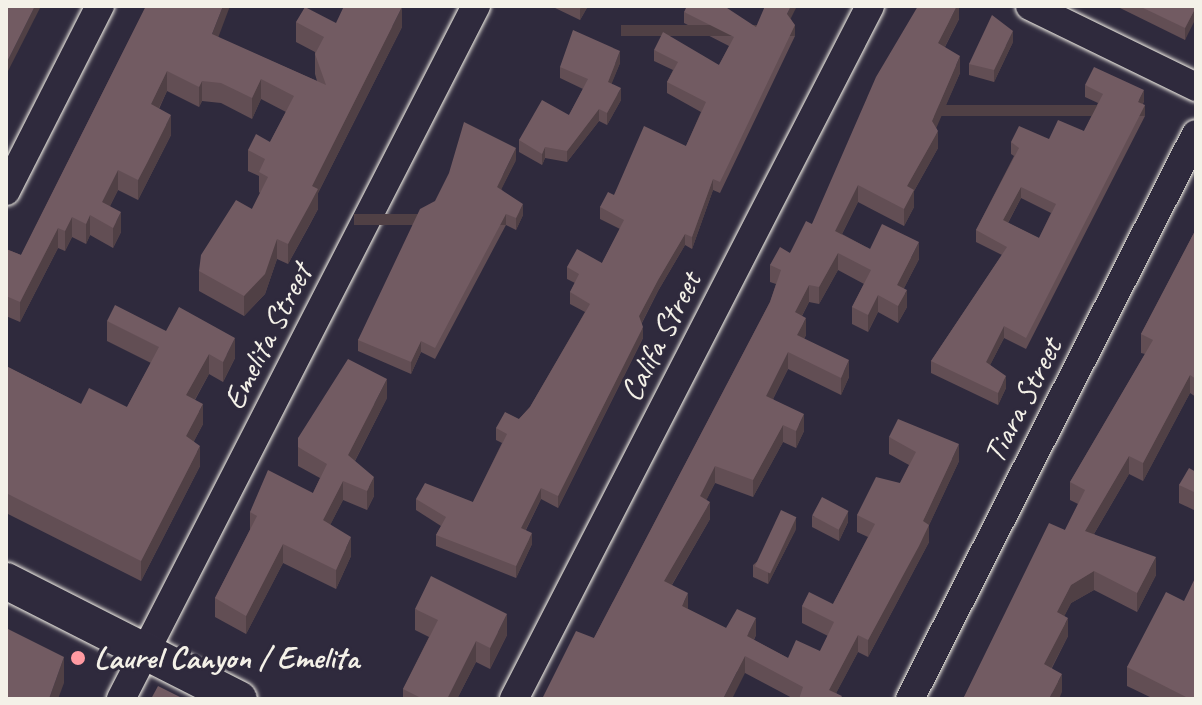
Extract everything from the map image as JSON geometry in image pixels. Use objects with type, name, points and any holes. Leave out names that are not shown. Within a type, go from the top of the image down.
[{"type":"main road","points":[[6,581],[239,699]]},
{"type":"street","points":[[6,191],[100,6]]},
{"type":"street","name":"Emelita Street","points":[[121,699],[476,6]]},
{"type":"street","name":"Califa Street","points":[[514,699],[870,6]]},
{"type":"street","points":[[1030,6],[1196,87]]},
{"type":"street","name":"Tiara Street","points":[[910,699],[1196,134]]},
{"type":"building","points":[[6,6],[35,6],[6,64]]},
{"type":"building","points":[[146,6],[223,6],[212,34],[326,85],[315,54],[324,37],[296,22],[305,7],[336,23],[344,6],[402,7],[312,186],[318,189],[309,206],[288,244],[277,239],[265,274],[244,296],[199,271],[201,255],[236,200],[252,209],[268,177],[259,172],[265,159],[248,150],[256,134],[270,142],[294,96],[261,79],[252,98],[221,83],[202,81],[199,87],[167,71],[151,104],[171,115],[138,180],[118,170],[102,202],[121,212],[113,228],[90,215],[86,224],[72,217],[65,231],[58,228],[20,302],[6,296],[6,249],[21,255]]},
{"type":"building","points":[[687,6],[724,6],[756,27],[765,6],[791,6],[787,14],[795,25],[720,182],[713,179],[692,237],[685,234],[639,316],[643,327],[558,496],[541,488],[521,528],[532,533],[516,566],[436,535],[446,517],[416,499],[425,483],[473,502],[507,434],[496,428],[505,412],[519,419],[530,407],[590,304],[570,292],[579,274],[567,267],[577,249],[602,263],[624,220],[600,207],[608,192],[614,195],[644,126],[686,146],[706,102],[667,82],[678,62],[654,50],[663,32],[719,65],[734,37],[684,12]]},
{"type":"building","points":[[918,6],[957,6],[938,43],[960,56],[932,121],[938,131],[907,186],[914,190],[904,209],[858,185],[835,231],[870,249],[882,224],[919,242],[897,285],[907,290],[898,306],[878,295],[868,315],[852,307],[871,270],[838,253],[819,287],[809,285],[795,312],[806,318],[797,335],[849,360],[841,378],[788,352],[766,396],[804,414],[796,431],[783,425],[753,480],[715,466],[700,496],[710,502],[664,581],[688,593],[682,606],[726,628],[737,609],[756,618],[747,636],[788,658],[796,640],[820,651],[834,622],[802,606],[809,592],[833,604],[875,524],[857,515],[876,477],[900,483],[916,452],[889,437],[898,419],[959,444],[923,521],[929,525],[919,546],[868,640],[858,635],[829,690],[842,696],[840,699],[799,699],[803,687],[745,656],[723,699],[542,699],[576,631],[594,638],[770,302],[781,270],[770,265],[780,247],[790,253],[806,221],[812,224],[876,77]]},
{"type":"building","points":[[1139,6],[1196,6],[1196,7],[1185,28]]},
{"type":"building","points":[[992,15],[1013,31],[994,70],[969,64]]},
{"type":"building","points":[[573,30],[620,51],[608,82],[621,88],[607,113],[599,109],[567,151],[545,147],[542,154],[519,140],[542,100],[569,115],[588,79],[560,67]]},
{"type":"building","points":[[1094,67],[1144,90],[1138,102],[1145,105],[1026,338],[1004,326],[986,362],[1006,376],[998,393],[931,361],[1007,247],[976,230],[1019,148],[1011,142],[1019,126],[1049,139],[1058,120],[1084,131],[1103,94],[1085,85]],"holes":[[[1021,187],[1056,204],[1039,238],[1003,220]]]},
{"type":"building","points":[[464,122],[516,148],[497,187],[523,204],[516,218],[506,214],[435,348],[421,341],[411,362],[358,340],[420,209],[435,201],[449,173]]},
{"type":"building","points":[[1196,229],[1196,379],[1190,375],[1143,463],[1129,456],[1085,531],[1156,557],[1137,593],[1094,571],[1071,585],[1057,612],[1068,618],[1044,664],[1062,674],[1049,699],[963,699],[1049,523],[1065,530],[1085,490],[1070,482],[1153,340],[1141,334]]},
{"type":"building","points":[[115,305],[166,331],[179,307],[235,338],[223,362],[209,354],[186,395],[203,404],[186,436],[200,446],[141,561],[6,493],[6,366],[81,404],[89,388],[127,407],[159,347],[107,321]]},
{"type":"building","points":[[348,359],[387,379],[348,455],[374,477],[367,491],[343,481],[323,520],[351,537],[336,570],[283,544],[246,616],[215,598],[257,516],[250,512],[268,470],[313,493],[327,464],[298,447],[298,438]]},
{"type":"building","points":[[1189,468],[1196,472],[1196,493],[1179,485]]},
{"type":"building","points":[[822,497],[848,511],[839,530],[812,516]]},
{"type":"building","points":[[781,510],[796,517],[770,573],[755,566]]},
{"type":"building","points":[[431,576],[507,614],[490,648],[476,641],[447,699],[423,699],[403,689],[438,620],[415,609]]},
{"type":"building","points":[[1196,576],[1196,699],[1190,699],[1127,667],[1166,592],[1184,601]]},
{"type":"building","points":[[6,628],[64,657],[49,699],[6,699]]},
{"type":"building","points":[[158,686],[184,699],[151,699]]},
{"type":"place","name":"Laurel Canyon / Emelita","points":[[78,658]]}]
